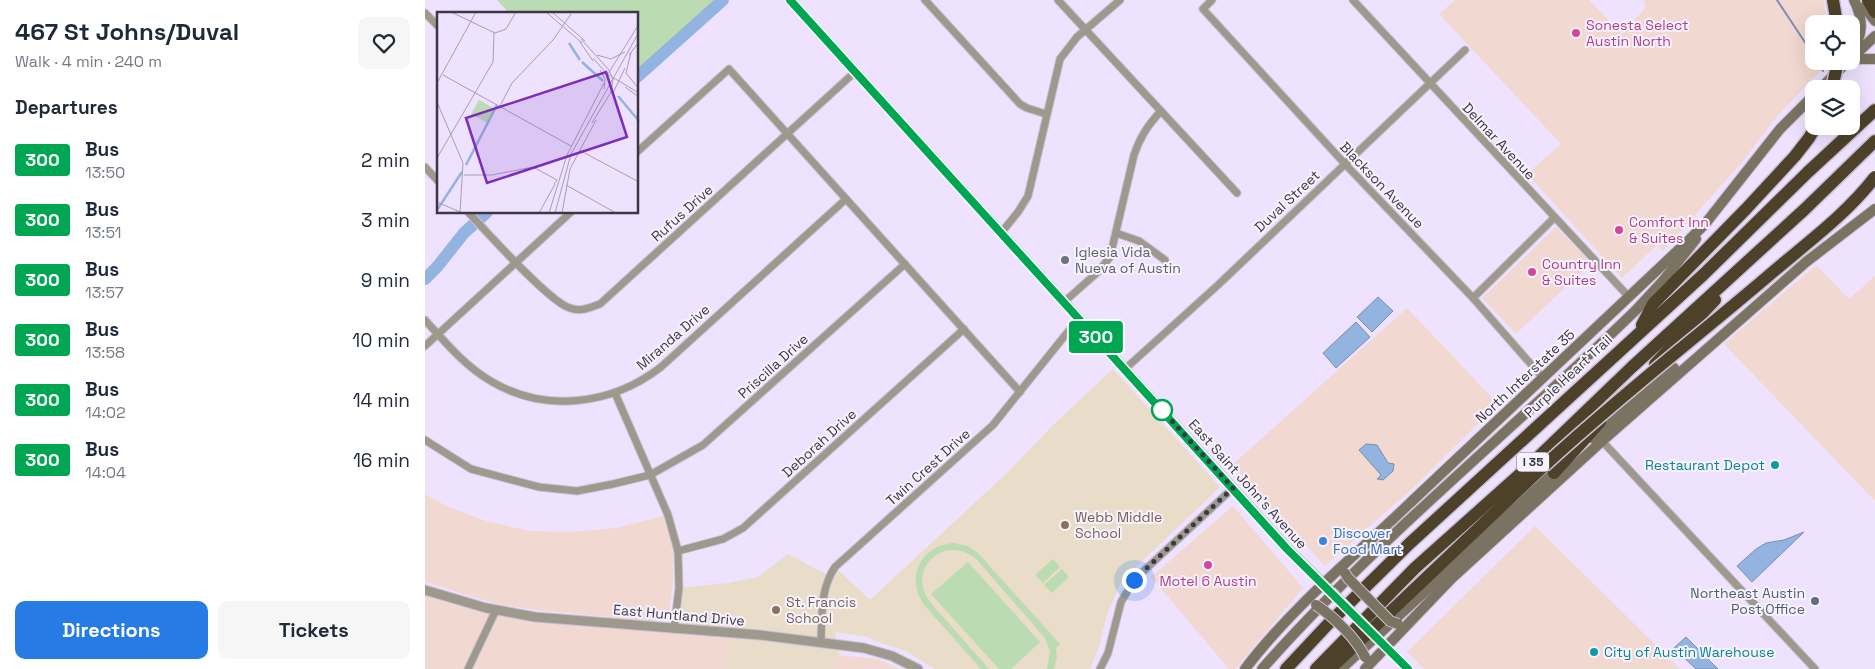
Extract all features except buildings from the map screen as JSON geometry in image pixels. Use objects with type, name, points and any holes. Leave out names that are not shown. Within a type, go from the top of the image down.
[{"type":"highway","points":[[1833,0],[1836,15]]},
{"type":"highway","points":[[1868,0],[1875,12]]},
{"type":"highway","name":"Purple Heart Trail","points":[[1286,669],[1330,622],[1391,562],[1703,274],[1807,172],[1875,110]]},
{"type":"highway","points":[[1639,332],[1653,304],[1746,209],[1800,150],[1811,135]]},
{"type":"highway","name":"I 35","points":[[1316,669],[1415,568],[1528,467],[1752,256],[1805,209],[1875,141]]},
{"type":"highway","points":[[1549,470],[1607,410],[1845,211],[1875,177]]},
{"type":"highway","points":[[1330,669],[1549,470],[1711,305],[1752,256]]},
{"type":"main road","points":[[1854,0],[1861,15],[1860,30]]},
{"type":"main road","points":[[1858,0],[1875,21]]},
{"type":"main road","points":[[1860,49],[1875,36]]},
{"type":"main road","points":[[1860,59],[1875,58]]},
{"type":"main road","points":[[1828,80],[1838,70]]},
{"type":"main road","name":"North Interstate 35","points":[[1245,669],[1287,619],[1323,583],[1705,224],[1780,128],[1805,104]]},
{"type":"main road","points":[[1364,669],[1387,648],[1404,624],[1602,441],[1806,262],[1875,209]]},
{"type":"main road","points":[[1262,669],[1303,624],[1366,561],[1637,309],[1693,246],[1705,224]]},
{"type":"main road","points":[[1341,669],[1549,470],[1612,420],[1703,343],[1745,314]]},
{"type":"main road","points":[[1347,560],[1345,573],[1348,578],[1391,620],[1404,624]]},
{"type":"main road","points":[[1303,604],[1316,605],[1361,649],[1365,658],[1364,669]]},
{"type":"street","name":"East Saint John's Avenue","points":[[790,0],[1287,549],[1408,669]]},
{"type":"street","points":[[925,0],[1020,104],[1046,114]]},
{"type":"street","points":[[1058,0],[1237,193]]},
{"type":"street","points":[[1001,233],[1019,212],[1028,196],[1059,59],[1077,37],[1120,0]]},
{"type":"street","name":"Blackson Avenue","points":[[1212,0],[1203,9],[1345,164],[1473,298],[1543,378]]},
{"type":"street","name":"Delmar Avenue","points":[[1353,0],[1429,84],[1629,297]]},
{"type":"street","points":[[425,13],[437,25]]},
{"type":"street","name":"Duval Street","points":[[1125,369],[1465,50]]},
{"type":"street","points":[[639,150],[729,69],[1020,392]]},
{"type":"street","name":"Rufus Drive","points":[[473,218],[550,296],[567,308],[581,311],[600,304],[855,72]]},
{"type":"street","points":[[1064,302],[1105,263],[1113,249],[1139,140],[1147,126],[1161,111]]},
{"type":"street","points":[[425,167],[437,180]]},
{"type":"street","name":"Miranda Drive","points":[[425,320],[466,364],[489,380],[527,397],[547,401],[571,402],[615,393],[647,378],[661,367],[846,198]]},
{"type":"street","points":[[425,346],[569,214]]},
{"type":"street","points":[[1473,298],[1554,218]]},
{"type":"street","points":[[1116,233],[1139,241],[1165,260]]},
{"type":"street","name":"Priscilla Drive","points":[[425,440],[471,469],[539,487],[577,491],[649,475],[703,445],[905,264]]},
{"type":"street","name":"Twin Crest Drive","points":[[821,642],[823,598],[829,576],[835,567],[993,425],[1079,318]]},
{"type":"street","name":"Deborah Drive","points":[[678,552],[723,539],[743,528],[964,329]]},
{"type":"street","points":[[615,393],[668,515],[678,552],[679,588],[674,629]]},
{"type":"street","points":[[1602,441],[1815,669]]},
{"type":"street","points":[[1100,669],[1108,652],[1121,602],[1134,580],[1233,488]]},
{"type":"street","name":"East Huntland Drive","points":[[425,590],[496,610],[535,617],[821,642],[871,649],[897,658],[918,669]]},
{"type":"street","points":[[468,669],[496,610]]},
{"type":"shaded area","points":[[1455,0],[1589,0],[1622,34],[1646,7],[1644,0],[1824,0],[1826,15],[1805,15],[1805,70],[1821,70],[1812,80],[1805,80],[1805,87],[1779,114],[1743,161],[1663,251],[1636,224],[1656,246],[1622,278],[1527,174],[1561,144],[1439,14]]},
{"type":"shaded area","points":[[1556,227],[1591,263],[1516,334],[1482,298]]},
{"type":"shaded area","points":[[1816,265],[1849,299],[1875,276],[1875,501],[1724,344]]},
{"type":"shaded area","points":[[1407,308],[1498,404],[1414,487],[1325,566],[1232,465]]},
{"type":"shaded area","name":"Webb Middle School","points":[[1113,369],[1220,487],[1122,580],[1107,614],[1099,647],[1090,669],[935,669],[906,651],[869,637],[835,632],[839,655],[831,669],[724,669],[734,634],[674,629],[679,588],[729,583],[758,577],[788,554],[829,576],[835,567],[870,600],[1009,471],[1053,425]]},
{"type":"shaded area","points":[[425,494],[448,507],[489,522],[530,531],[571,532],[616,528],[664,516],[673,547],[673,584],[668,619],[651,621],[536,610],[497,604],[425,582]]},
{"type":"shaded area","points":[[1233,506],[1303,588],[1235,669],[1229,669],[1151,577]]},
{"type":"shaded area","points":[[1535,526],[1680,669],[1424,669],[1407,652]]},
{"type":"shaded area","points":[[425,590],[486,608],[734,634],[724,669],[425,669]]},
{"type":"shaded area","points":[[839,655],[878,659],[899,669],[831,669]]},
{"type":"green space","points":[[497,0],[719,0],[639,75],[639,12],[508,12]]},
{"type":"green space","points":[[955,543],[967,546],[977,552],[1060,644],[1056,648],[1057,657],[1054,669],[1047,669],[1050,652],[1045,638],[977,560],[965,552],[953,550],[942,552],[933,558],[926,566],[922,577],[924,589],[930,602],[989,669],[981,669],[925,606],[916,584],[919,564],[933,549]]},
{"type":"green space","points":[[1053,559],[1060,567],[1043,583],[1035,575]]},
{"type":"green space","points":[[968,562],[1040,642],[1011,669],[999,669],[931,594]]},
{"type":"green space","points":[[1062,569],[1069,577],[1052,593],[1044,585]]},
{"type":"water","points":[[1378,297],[1393,311],[1372,332],[1357,317]]},
{"type":"water","points":[[1356,322],[1370,337],[1336,368],[1323,353]]},
{"type":"water","points":[[1366,444],[1377,445],[1388,463],[1394,464],[1393,471],[1383,480],[1377,479],[1381,475],[1359,450]]},
{"type":"water","points":[[1804,532],[1752,582],[1737,566],[1756,549],[1766,543],[1784,540]]},
{"type":"water","points":[[1686,637],[1718,669],[1696,669],[1674,648]]},
{"type":"waterway","points":[[639,75],[723,0]]},
{"type":"waterway","points":[[1777,0],[1805,42]]},
{"type":"waterway","points":[[425,279],[464,233],[485,214]]},
{"type":"bus line","name":"300","points":[[790,0],[1287,549],[1408,669]]},
{"type":"place","name":"Sonesta Select Austin North","points":[[1576,33]]},
{"type":"place","name":"Comfort Inn & Suites","points":[[1619,230]]},
{"type":"place","name":"Iglesia Vida Nueva of Austin","points":[[1065,260]]},
{"type":"place","name":"Country Inn & Suites","points":[[1532,272]]},
{"type":"place","name":"Restaurant Depot","points":[[1775,465]]},
{"type":"place","name":"Webb Middle School","points":[[1065,525]]},
{"type":"place","name":"Discover Food Mart","points":[[1323,541]]},
{"type":"place","name":"Motel 6 Austin","points":[[1208,565]]},
{"type":"place","name":"Northeast Austin Post Office","points":[[1815,601]]},
{"type":"place","name":"St. Francis School","points":[[776,610]]},
{"type":"place","name":"City of Austin Warehouse","points":[[1594,652]]},
{"type":"route","points":[[1134,580],[1233,488],[1162,410]]}]
